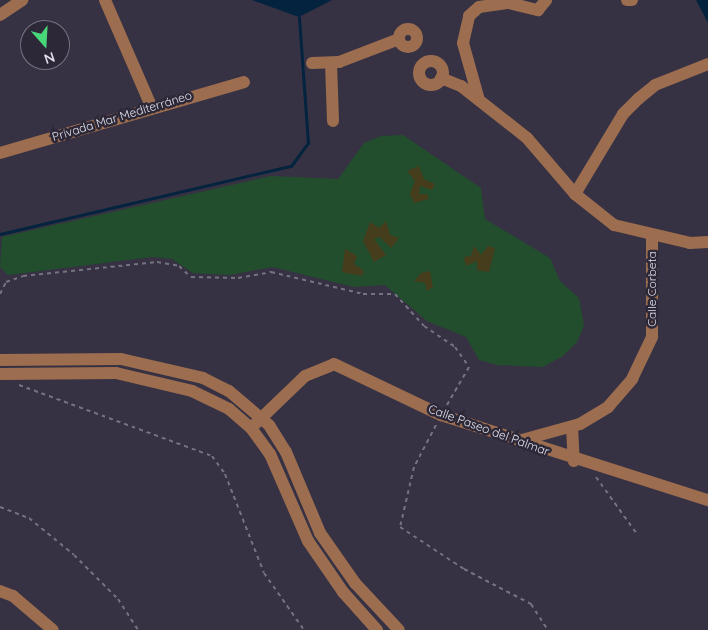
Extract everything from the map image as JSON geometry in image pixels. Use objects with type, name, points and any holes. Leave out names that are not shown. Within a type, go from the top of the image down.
[{"type":"street","points":[[0,15],[22,0]]},
{"type":"street","points":[[105,0],[151,106]]},
{"type":"street","points":[[479,100],[463,43],[469,16],[479,7],[510,3],[538,10],[546,0]]},
{"type":"street","points":[[627,0],[632,0]]},
{"type":"street","points":[[312,63],[331,62],[399,39],[404,30],[414,31],[416,40],[412,46],[423,63]]},
{"type":"street","points":[[331,62],[333,121]]},
{"type":"street","points":[[423,63],[418,73],[423,82],[433,85],[442,78]]},
{"type":"street","points":[[423,63],[440,65],[442,78]]},
{"type":"street","points":[[575,194],[623,114],[655,85],[703,66]]},
{"type":"street","points":[[442,78],[479,100],[527,138],[575,194],[614,226],[652,236],[708,242]]},
{"type":"street","name":"Privada Mar Mediterráneo","points":[[0,153],[151,106],[244,82]]},
{"type":"street","name":"Calle Corbeta","points":[[521,441],[572,427],[608,407],[643,358],[654,323],[652,236]]},
{"type":"street","points":[[0,360],[87,356],[160,366],[229,391],[262,417],[286,452],[330,549],[355,584],[399,630]]},
{"type":"street","name":"Calle Paseo del Palmar","points":[[250,428],[305,376],[334,364],[441,415],[521,441],[574,461],[708,500]]},
{"type":"street","points":[[0,374],[90,372],[140,377],[213,400],[250,428],[270,454],[308,541],[343,592],[377,630]]},
{"type":"street","points":[[572,427],[574,461]]},
{"type":"street","points":[[0,591],[13,596],[53,630]]},
{"type":"path","points":[[16,384],[212,456],[225,474],[264,573],[304,630]]},
{"type":"path","points":[[588,465],[637,534]]},
{"type":"path","points":[[0,507],[28,518],[74,555],[118,599],[138,630]]},
{"type":"green space","points":[[403,135],[481,188],[485,219],[550,258],[560,281],[579,298],[584,326],[577,342],[563,356],[543,367],[497,365],[479,360],[466,337],[427,321],[385,285],[354,287],[272,267],[230,275],[193,273],[172,259],[152,257],[8,275],[0,267],[2,237],[271,176],[338,179],[364,143],[381,136]]},
{"type":"sand","points":[[419,166],[424,179],[435,184],[432,190],[420,186],[419,194],[427,194],[429,199],[414,203],[410,194],[415,181],[407,171]]},
{"type":"sand","points":[[386,221],[390,235],[399,238],[391,248],[380,237],[374,239],[386,255],[374,262],[363,241],[370,222],[379,228]]},
{"type":"sand","points":[[474,246],[481,255],[488,246],[495,248],[489,272],[477,270],[477,261],[466,266],[464,257],[471,256]]},
{"type":"sand","points":[[345,249],[357,256],[354,264],[364,271],[362,276],[342,272]]},
{"type":"sand","points":[[430,271],[433,287],[427,291],[425,283],[414,281],[421,273]]},
{"type":"water","points":[[252,0],[332,0],[299,17]]},
{"type":"water","points":[[696,0],[708,0],[708,23]]},
{"type":"waterway","points":[[0,234],[291,166],[308,143],[299,17]]}]
